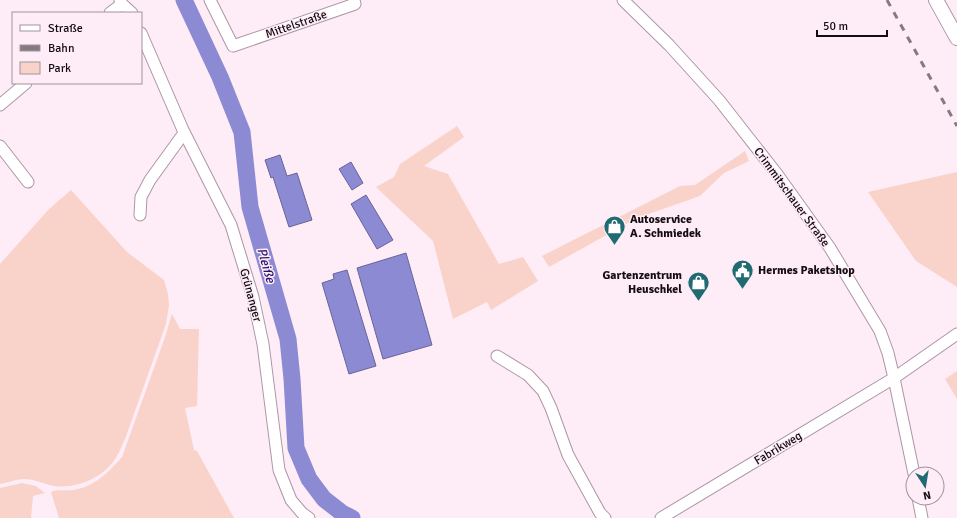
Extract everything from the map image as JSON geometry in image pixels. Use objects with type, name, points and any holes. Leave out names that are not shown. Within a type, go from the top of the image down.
[{"type":"main road","points":[[936,0],[957,38]]},
{"type":"street","name":"Mittelstraße","points":[[210,0],[232,46],[355,4],[354,0]]},
{"type":"street","name":"Crimmitschauer Straße","points":[[623,0],[669,45],[719,100],[830,248],[880,331],[888,353],[894,378],[912,466]]},
{"type":"street","points":[[111,12],[121,2],[131,12]]},
{"type":"street","name":"Grünanger","points":[[142,35],[184,133],[231,225],[254,297],[263,344],[279,470],[291,500],[302,513],[309,518]]},
{"type":"street","points":[[0,105],[25,84]]},
{"type":"street","points":[[140,215],[141,197],[150,180],[184,133]]},
{"type":"street","points":[[0,146],[28,182]]},
{"type":"street","name":"Fabrikweg","points":[[661,518],[894,378],[957,334]]},
{"type":"street","points":[[497,356],[528,374],[543,391],[551,408],[568,455],[600,513],[605,518]]},
{"type":"street","points":[[920,506],[922,518]]},
{"type":"green space","points":[[457,126],[464,137],[424,166],[448,174],[499,264],[523,257],[538,281],[491,310],[487,302],[453,319],[433,241],[376,187],[394,177],[400,164]]},
{"type":"green space","points":[[745,151],[749,161],[724,173],[700,196],[637,218],[549,267],[542,256],[680,186],[695,185]]},
{"type":"green space","points":[[957,172],[957,287],[916,261],[868,192]]},
{"type":"green space","points":[[71,190],[127,252],[164,280],[169,305],[166,324],[125,439],[117,456],[105,470],[90,480],[72,486],[54,486],[24,479],[0,484],[0,264],[49,209]]},
{"type":"green space","points":[[172,314],[180,329],[199,329],[197,406],[185,408],[194,450],[197,451],[234,518],[59,518],[51,492],[73,490],[88,486],[112,468],[122,457]]},
{"type":"green space","points":[[957,371],[957,399],[945,379]]},
{"type":"green space","points":[[22,483],[36,486],[45,493],[33,496],[31,518],[0,518],[0,488]]},
{"type":"shaded area","points":[[280,155],[287,176],[297,173],[312,220],[289,227],[273,177],[271,178],[265,160]]},
{"type":"shaded area","points":[[351,162],[363,183],[352,190],[339,169]]},
{"type":"shaded area","points":[[366,195],[393,240],[377,249],[351,204]]},
{"type":"shaded area","points":[[406,253],[432,345],[383,359],[357,268]]},
{"type":"shaded area","points":[[347,270],[376,366],[349,374],[322,283],[334,279],[333,274]]},
{"type":"waterway","name":"Pleiße","points":[[184,0],[220,77],[242,132],[250,207],[288,339],[296,448],[309,479],[324,499],[342,513],[352,518]]},
{"type":"railway","points":[[887,0],[957,126]]},
{"type":"place","name":"Autoservice A. Schmiedek","points":[[614,246]]},
{"type":"place","name":"Hermes Paketshop","points":[[743,290]]},
{"type":"place","name":"Gartenzentrum Heuschkel","points":[[698,302]]}]
